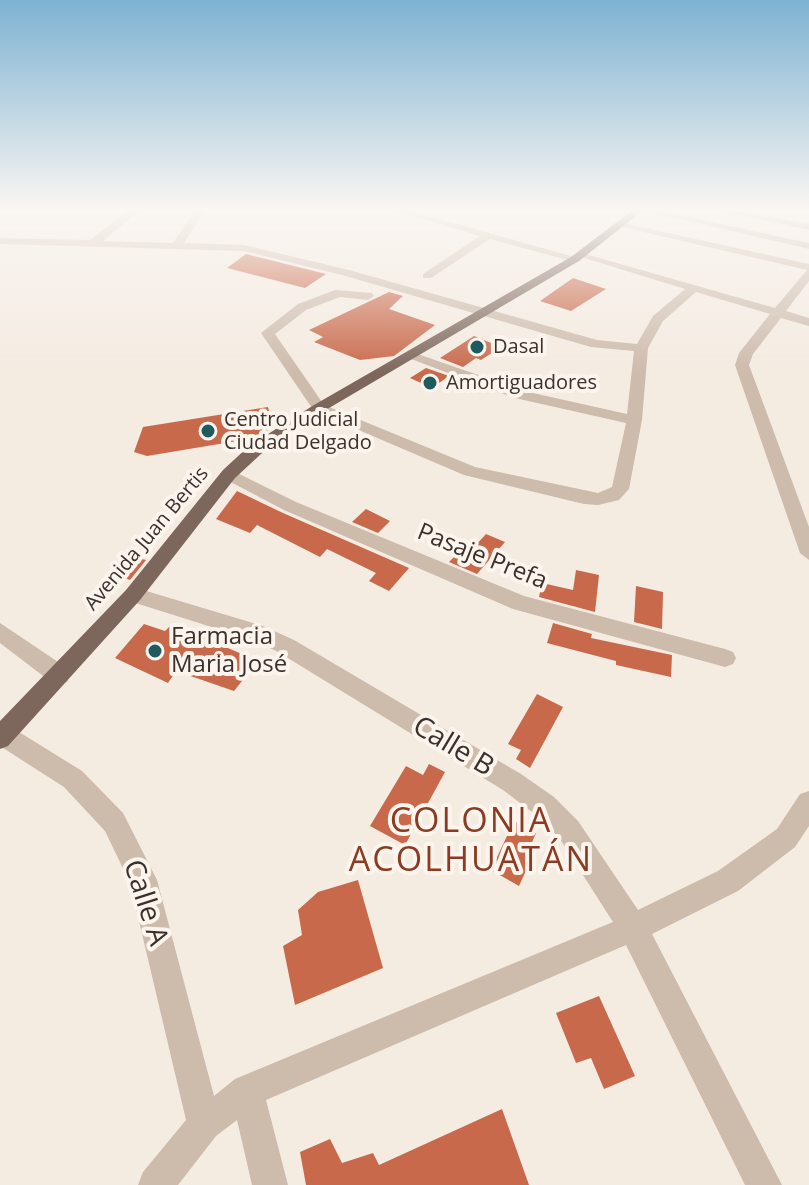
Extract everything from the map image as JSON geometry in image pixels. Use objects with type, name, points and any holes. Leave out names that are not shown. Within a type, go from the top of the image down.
[{"type":"main road","name":"Avenida Juan Bertis","points":[[2,737],[133,595],[229,474],[255,450],[319,408],[566,264]]},
{"type":"street","points":[[313,264],[596,344],[641,348]]},
{"type":"street","points":[[427,276],[445,264]]},
{"type":"street","points":[[605,264],[809,322]]},
{"type":"street","points":[[809,273],[746,353],[742,365],[800,499],[809,553]]},
{"type":"street","points":[[368,296],[339,293],[302,307],[268,333],[319,408],[470,471],[584,498],[613,496],[620,489],[634,420],[641,348],[658,319],[693,288]]},
{"type":"street","points":[[410,356],[520,395],[634,420]]},
{"type":"street","name":"Pasaje Prefa","points":[[229,474],[290,506],[520,603],[725,658]]},
{"type":"street","name":"Calle B","points":[[133,595],[231,624],[286,646],[512,782],[545,806],[569,830],[633,928],[764,1185]]},
{"type":"street","points":[[0,631],[59,675]]},
{"type":"street","name":"Calle A","points":[[2,737],[73,779],[114,822],[143,880],[204,1124]]},
{"type":"street","points":[[156,1185],[204,1124],[247,1091],[633,928],[728,881],[786,838],[809,803]]},
{"type":"street","points":[[247,1091],[270,1185]]},
{"type":"building","points":[[232,264],[287,264],[326,274],[305,288],[227,268]]},
{"type":"building","points":[[573,278],[606,289],[571,311],[540,301]]},
{"type":"building","points":[[389,292],[403,296],[389,309],[435,325],[394,356],[360,360],[314,342],[323,337],[309,330]]},
{"type":"building","name":"Dasal","points":[[474,336],[501,347],[463,367],[440,358]]},
{"type":"building","name":"Amortiguadores","points":[[426,368],[449,376],[432,388],[410,378]]},
{"type":"building","name":"Centro Judicial Ciudad Delgado","points":[[268,407],[273,427],[255,438],[147,456],[134,452],[143,427]]},
{"type":"building","points":[[237,491],[409,568],[389,591],[369,581],[376,573],[327,549],[320,557],[257,525],[250,533],[216,519]]},
{"type":"building","points":[[366,509],[390,521],[378,533],[352,522]]},
{"type":"building","points":[[486,534],[505,542],[477,574],[449,562],[467,544],[474,547]]},
{"type":"building","points":[[127,555],[146,560],[130,580],[116,574]]},
{"type":"building","points":[[576,570],[599,575],[595,612],[539,597],[542,583],[573,590]]},
{"type":"building","points":[[636,586],[663,592],[662,629],[634,622]]},
{"type":"building","points":[[553,623],[592,634],[591,638],[672,655],[671,677],[616,665],[616,661],[547,643]]},
{"type":"building","points":[[144,624],[165,631],[172,624],[203,633],[200,636],[258,661],[234,691],[176,671],[168,683],[115,658]]},
{"type":"building","points":[[537,694],[563,707],[530,768],[516,759],[521,750],[508,744]]},
{"type":"building","points":[[429,764],[445,772],[405,845],[370,826],[406,766],[423,775]]},
{"type":"building","points":[[514,821],[536,833],[527,854],[532,857],[519,886],[491,870]]},
{"type":"building","points":[[358,880],[383,968],[295,1005],[283,946],[302,935],[298,910],[318,892]]},
{"type":"building","points":[[599,996],[635,1076],[604,1089],[591,1058],[576,1063],[556,1013]]},
{"type":"building","points":[[502,1109],[529,1185],[306,1185],[300,1152],[330,1139],[342,1163],[373,1153],[379,1165]]},
{"type":"place","name":"Dasal","points":[[477,347]]},
{"type":"place","name":"Amortiguadores","points":[[430,383]]},
{"type":"place","name":"Centro Judicial Ciudad Delgado","points":[[208,431]]},
{"type":"place","name":"Farmacia Maria José","points":[[155,651]]},
{"type":"district","name":"COLONIA ACOLHUATÁN","points":[[471,842]]}]
